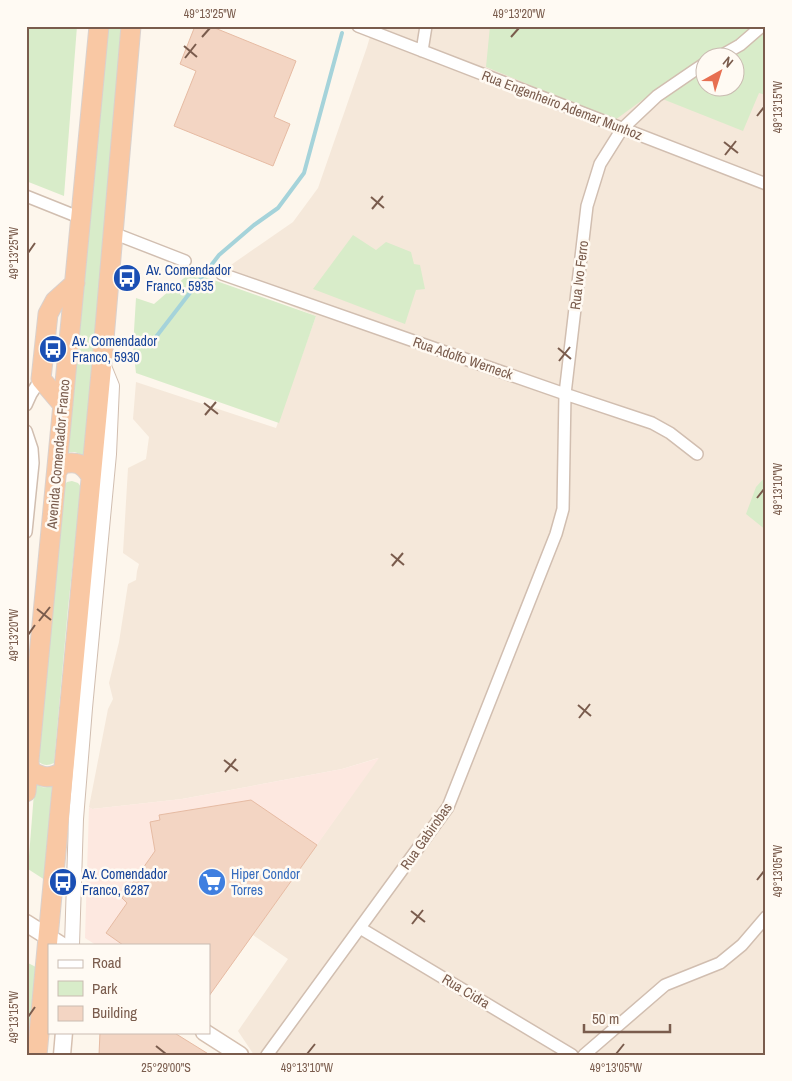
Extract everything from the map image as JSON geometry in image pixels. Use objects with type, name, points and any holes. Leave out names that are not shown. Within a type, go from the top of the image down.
[{"type":"highway","name":"Avenida Comendador Franco","points":[[26,792],[99,26]]},
{"type":"highway","points":[[55,941],[64,772],[131,26]]},
{"type":"highway","points":[[63,405],[41,379],[48,314],[55,301],[75,283]]},
{"type":"highway","points":[[57,471],[62,464],[73,462],[84,466],[91,476]]},
{"type":"highway","points":[[29,761],[30,771],[41,777],[53,777],[64,772]]},
{"type":"highway","points":[[37,1055],[48,985]]},
{"type":"main road","points":[[26,923],[55,941]]},
{"type":"main road","points":[[62,1055],[64,1034]]},
{"type":"main road","points":[[207,1034],[240,1055]]},
{"type":"street","name":"Rua Engenheiro Ademar Munhoz","points":[[358,26],[766,184]]},
{"type":"street","points":[[422,51],[426,26]]},
{"type":"street","points":[[735,48],[762,26]]},
{"type":"street","name":"Rua Ivo Ferro","points":[[556,534],[563,508],[565,394],[587,206],[600,164],[622,129],[657,96],[694,71]]},
{"type":"street","points":[[26,196],[81,218]]},
{"type":"street","points":[[113,233],[185,261]]},
{"type":"street","name":"Rua Adolfo Werneck","points":[[222,274],[565,394],[652,422],[698,454]]},
{"type":"street","points":[[72,944],[76,819],[110,454],[112,386],[102,362]]},
{"type":"street","name":"Avenida Comendador Franco","points":[[26,404],[41,379]]},
{"type":"street","name":"Avenida Comendador Franco","points":[[26,430],[32,449],[33,463],[26,532]]},
{"type":"street","name":"Rua Gabirobas","points":[[267,1055],[448,807],[556,534]]},
{"type":"street","points":[[584,1055],[665,985],[720,963],[742,945],[766,917]]},
{"type":"street","name":"Rua Cidra","points":[[360,928],[572,1055]]},
{"type":"shaded area","points":[[373,26],[766,26],[766,1055],[254,1055],[238,1031],[288,959],[253,935],[378,758],[342,769],[182,799],[92,809],[89,807],[108,709],[113,699],[109,683],[119,642],[128,584],[136,580],[139,564],[123,553],[128,468],[146,459],[149,437],[133,419],[136,382],[276,428],[316,316],[215,276],[293,222],[318,188]]},
{"type":"shaded area","name":"Hiper Condor Torres","points":[[379,758],[210,995],[210,944],[94,944],[85,938],[89,807],[92,809],[182,799],[342,769]]},
{"type":"green space","points":[[26,26],[77,26],[64,196],[26,181]]},
{"type":"green space","points":[[105,26],[124,26],[84,459],[77,453],[67,453]]},
{"type":"green space","points":[[490,26],[754,26],[728,48],[694,48],[694,67],[652,93],[615,120],[486,67]]},
{"type":"green space","points":[[766,28],[766,95],[759,93],[743,131],[660,98],[694,76],[694,98],[744,98],[744,48],[738,48]]},
{"type":"green space","points":[[353,235],[376,250],[386,242],[411,252],[414,264],[420,265],[425,289],[416,290],[405,324],[313,289]]},
{"type":"green space","points":[[191,272],[316,316],[279,423],[136,373],[133,347],[136,298],[154,304]]},
{"type":"green space","points":[[766,476],[766,530],[746,514],[756,487]]},
{"type":"green space","points":[[72,481],[78,483],[81,487],[54,763],[46,765],[39,762],[35,757],[64,485]]},
{"type":"green space","points":[[35,780],[42,787],[52,785],[45,880],[28,869]]},
{"type":"green space","points":[[26,962],[36,967],[28,1055],[26,1055]]},
{"type":"building","points":[[195,26],[210,26],[296,61],[274,117],[290,124],[273,166],[174,126],[196,71],[180,64]]},
{"type":"building","name":"Hiper Condor Torres","points":[[251,800],[317,845],[210,995],[210,944],[122,944],[106,933],[127,903],[122,898],[155,851],[150,822],[160,820],[159,815]]},
{"type":"building","points":[[100,1034],[176,1034],[210,1055],[99,1055]]},
{"type":"waterway","points":[[149,346],[219,255],[254,225],[278,208],[304,173],[342,33]]},
{"type":"place","name":"Av. Comendador Franco, 5935","points":[[127,278]]},
{"type":"place","name":"Av. Comendador Franco, 5930","points":[[53,349]]},
{"type":"place","name":"Av. Comendador Franco, 6287","points":[[63,882]]},
{"type":"place","name":"Hiper Condor Torres","points":[[212,882]]}]
